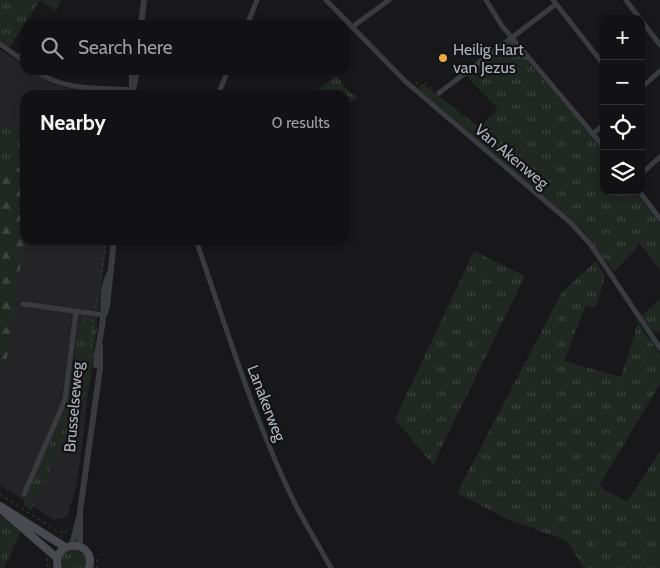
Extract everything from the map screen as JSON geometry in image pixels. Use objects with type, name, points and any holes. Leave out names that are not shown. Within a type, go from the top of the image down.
[{"type":"main road","points":[[0,507],[56,541],[89,554],[89,568]]},
{"type":"main road","points":[[0,507],[57,558],[58,568]]},
{"type":"main road","points":[[57,558],[72,546]]},
{"type":"street","points":[[142,20],[144,0]]},
{"type":"street","points":[[249,20],[257,0]]},
{"type":"street","name":"Van Akenweg","points":[[326,0],[345,20]]},
{"type":"street","points":[[352,27],[389,0]]},
{"type":"street","points":[[486,0],[511,36],[600,142]]},
{"type":"street","points":[[626,0],[638,15]]},
{"type":"street","points":[[439,93],[554,2],[600,61]]},
{"type":"street","points":[[645,24],[660,45]]},
{"type":"street","name":"Van Akenweg","points":[[352,27],[412,87],[571,223],[591,245],[660,348]]},
{"type":"street","points":[[0,44],[18,57]]},
{"type":"street","points":[[645,84],[660,71]]},
{"type":"street","points":[[42,75],[51,81],[66,86],[104,90]]},
{"type":"street","points":[[132,75],[132,90]]},
{"type":"street","points":[[133,90],[136,75]]},
{"type":"street","points":[[220,90],[226,75]]},
{"type":"street","points":[[593,134],[600,128]]},
{"type":"street","points":[[645,170],[660,157]]},
{"type":"street","points":[[642,195],[660,218]]},
{"type":"street","name":"Brusselseweg","points":[[72,546],[80,511],[97,378],[96,354],[100,346],[107,306],[113,245]]},
{"type":"street","name":"Lanakerweg","points":[[198,245],[242,375],[279,468],[298,508],[331,568]]},
{"type":"street","points":[[24,304],[104,315]]},
{"type":"street","points":[[24,494],[65,400],[76,312]]},
{"type":"path","points":[[412,87],[420,80],[439,93]]},
{"type":"path","points":[[100,282],[106,245]]},
{"type":"path","name":"Brusselseweg","points":[[91,350],[98,291]]},
{"type":"path","points":[[0,494],[57,531],[65,533]]},
{"type":"path","points":[[56,541],[71,525]]},
{"type":"path","points":[[48,568],[49,551]]},
{"type":"shaded area","points":[[0,49],[20,63],[20,75],[38,75],[50,83],[67,88],[106,90],[20,90],[20,245],[106,245],[77,484],[67,517],[54,520],[0,485]]},
{"type":"green space","points":[[0,0],[40,0],[27,20],[20,20],[20,31],[9,48],[0,42]]},
{"type":"green space","points":[[40,0],[61,0],[56,11]]},
{"type":"green space","points":[[510,41],[600,146],[600,195],[638,195],[660,224],[660,270],[640,244],[614,272],[585,233],[566,215],[418,88],[423,84],[479,127],[498,109],[465,74]]},
{"type":"green space","points":[[337,76],[348,90],[317,90]]},
{"type":"green space","points":[[350,93],[358,97],[350,103]]},
{"type":"green space","points":[[0,127],[20,129],[20,168],[0,166]]},
{"type":"green space","points":[[0,166],[20,168],[20,245],[23,245],[6,364],[0,368]]},
{"type":"green space","points":[[474,251],[525,276],[433,465],[395,419]]},
{"type":"green space","points":[[596,261],[605,276],[596,308],[586,305],[564,361],[621,377],[638,323],[660,354],[660,384],[599,486],[627,502],[660,451],[660,568],[584,568],[566,540],[509,520],[457,493],[562,292]]},
{"type":"green space","points":[[660,299],[660,331],[654,333],[641,316]]},
{"type":"green space","points":[[85,318],[92,319],[97,327],[90,382],[31,510],[23,505],[71,396],[77,340],[80,324]]},
{"type":"green space","points":[[0,515],[21,531],[4,568],[0,568]]},
{"type":"green space","points":[[72,549],[84,555],[86,561],[85,568],[63,568],[61,562],[63,556]]},
{"type":"place","name":"Heilig Hart van Jezus","points":[[443,58]]}]
